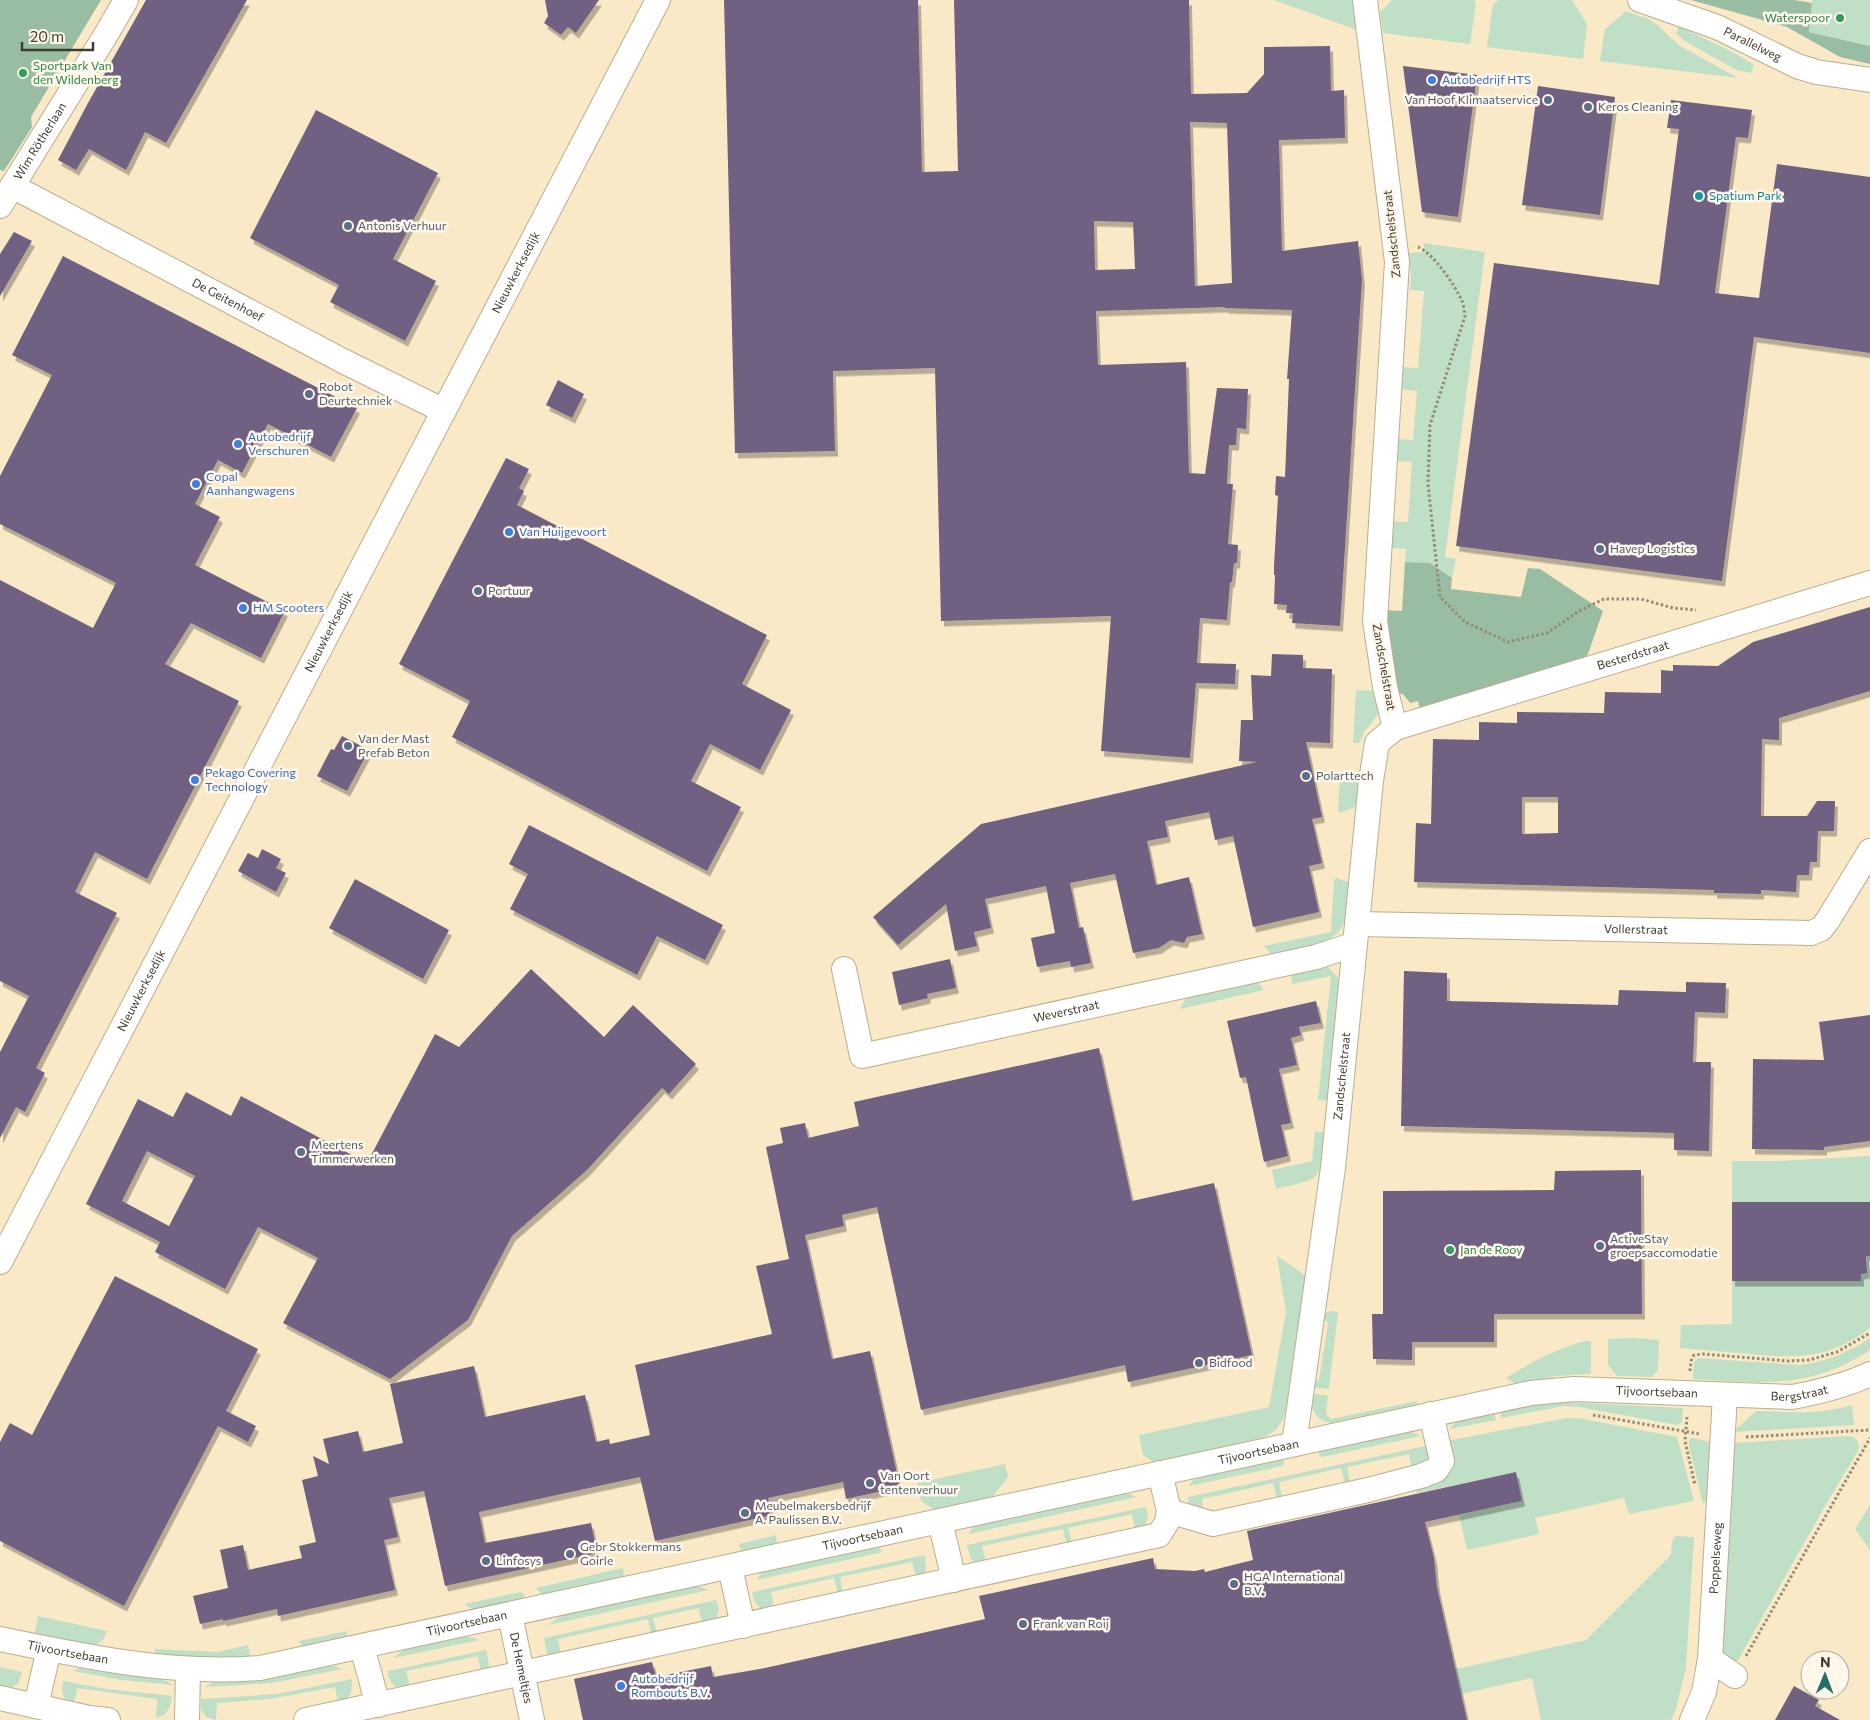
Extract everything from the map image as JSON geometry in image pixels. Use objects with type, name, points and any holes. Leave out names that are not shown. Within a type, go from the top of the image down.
[{"type":"street","name":"Wim Rötherlaan","points":[[0,206],[126,0]]},
{"type":"street","name":"Nieuwkerksedijk","points":[[0,1262],[658,0]]},
{"type":"street","name":"Zandschelstraat","points":[[1294,1444],[1333,1168],[1371,781],[1377,744],[1395,728],[1385,687],[1375,621],[1398,276],[1365,0]]},
{"type":"street","name":"Parallelweg","points":[[1640,0],[1717,27],[1797,66],[1816,72],[1870,80]]},
{"type":"street","name":"De Geitenhoef","points":[[12,186],[343,361],[444,411]]},
{"type":"street","name":"Besterdstraat","points":[[1395,728],[1870,583]]},
{"type":"street","name":"Vollerstraat","points":[[1356,934],[1811,933],[1821,929],[1828,920],[1870,851]]},
{"type":"street","name":"Weverstraat","points":[[844,969],[862,1056],[1316,957],[1356,934]]},
{"type":"street","name":"Bergstraat","points":[[1726,1395],[1792,1397],[1818,1393],[1852,1383],[1870,1374]]},
{"type":"street","name":"Tijvoortsebaan","points":[[0,1639],[152,1666],[230,1670],[260,1668],[1531,1393],[1574,1389],[1726,1395]]},
{"type":"street","name":"Poppelseweg","points":[[1692,1720],[1704,1692],[1710,1660],[1726,1395]]},
{"type":"street","points":[[1169,1510],[1213,1524],[1368,1490],[1421,1476],[1436,1470],[1442,1461],[1431,1414]]},
{"type":"street","points":[[306,1720],[1158,1535],[1167,1522],[1169,1510],[1160,1473]]},
{"type":"street","points":[[940,1521],[954,1580]]},
{"type":"street","points":[[730,1567],[743,1626]]},
{"type":"street","name":"De Hemeltjes","points":[[510,1615],[532,1720]]},
{"type":"street","points":[[362,1647],[378,1705]]},
{"type":"street","points":[[36,1706],[49,1649]]},
{"type":"street","points":[[1710,1660],[1735,1676]]},
{"type":"street","points":[[186,1720],[188,1669]]},
{"type":"street","points":[[0,1698],[108,1720]]},
{"type":"path","points":[[1395,244],[1420,247],[1437,262],[1463,302],[1465,316],[1434,410],[1429,437],[1428,484],[1440,597],[1465,622],[1508,642],[1547,633],[1579,612],[1604,599],[1641,599],[1673,608],[1698,610]]},
{"type":"path","points":[[1685,1432],[1691,1361],[1694,1355],[1703,1354],[1788,1361],[1809,1360],[1837,1352],[1870,1334]]},
{"type":"path","points":[[1723,1437],[1870,1430]]},
{"type":"path","points":[[1735,1676],[1870,1438]]},
{"type":"green space","name":"Sportpark Van den Wildenberg","points":[[0,0],[101,0],[31,117],[32,127],[4,171],[0,170]]},
{"type":"green space","points":[[1274,0],[1357,0],[1357,30]]},
{"type":"green space","points":[[1392,0],[1474,0],[1476,3],[1470,44],[1383,33],[1380,12]]},
{"type":"green space","points":[[1499,0],[1572,0],[1587,24],[1583,59],[1487,47],[1493,4]]},
{"type":"green space","points":[[1691,0],[1794,0],[1812,3],[1809,32],[1870,46],[1870,64],[1840,57],[1787,27]]},
{"type":"green space","name":"Waterspoor","points":[[1812,0],[1870,0],[1870,46],[1809,32]]},
{"type":"green space","points":[[1624,11],[1646,18],[1656,24],[1680,46],[1738,78],[1600,61],[1605,29]]},
{"type":"green space","points":[[1679,26],[1740,56],[1754,65],[1751,73],[1736,70],[1683,40],[1676,33]]},
{"type":"green space","points":[[1424,243],[1485,252],[1445,557],[1456,559],[1452,578],[1430,563],[1405,562],[1406,549],[1390,548],[1392,521],[1408,522],[1412,462],[1395,461],[1396,439],[1413,440],[1417,391],[1399,389],[1400,367],[1418,368],[1424,291],[1410,290],[1409,253],[1424,252]]},
{"type":"green space","points":[[1405,562],[1430,563],[1452,578],[1451,589],[1521,597],[1528,568],[1540,569],[1603,611],[1588,654],[1584,659],[1420,709],[1418,701],[1410,703],[1403,694],[1394,693],[1384,610],[1402,611]]},
{"type":"green space","points":[[1356,690],[1378,691],[1379,713],[1365,731],[1359,743],[1353,743]]},
{"type":"green space","points":[[1340,778],[1360,780],[1357,806],[1340,813],[1338,811]]},
{"type":"green space","points":[[1336,878],[1350,883],[1349,901],[1345,919],[1340,929],[1325,942],[1315,946],[1272,955],[1264,946],[1331,932],[1334,880]]},
{"type":"green space","points":[[1327,966],[1341,981],[1329,1101],[1318,1100],[1331,976],[1292,984],[1291,973]]},
{"type":"green space","points":[[1257,981],[1264,990],[1180,1009],[1187,996]]},
{"type":"green space","points":[[1315,1131],[1326,1133],[1322,1160],[1317,1175],[1303,1182],[1276,1189],[1272,1170],[1312,1161]]},
{"type":"green space","points":[[1870,1156],[1870,1328],[1840,1346],[1813,1355],[1784,1356],[1680,1348],[1681,1325],[1732,1324],[1732,1161],[1781,1161]]},
{"type":"green space","points":[[1277,1256],[1306,1276],[1288,1405],[1283,1419],[1276,1430],[1263,1438],[1155,1463],[1143,1455],[1139,1435],[1269,1407],[1286,1312]]},
{"type":"green space","points":[[1330,1311],[1338,1312],[1329,1389],[1311,1387],[1312,1381],[1319,1380],[1328,1324],[1327,1321],[1321,1320],[1322,1315]]},
{"type":"green space","points":[[1634,1338],[1659,1340],[1658,1370],[1651,1377],[1617,1376],[1608,1365],[1608,1339]]},
{"type":"green space","points":[[1870,1338],[1870,1350],[1848,1363],[1805,1378],[1763,1382],[1693,1379],[1694,1362],[1698,1358],[1797,1365],[1807,1364],[1835,1356]]},
{"type":"green space","points":[[1585,1341],[1591,1341],[1590,1374],[1556,1376],[1513,1385],[1513,1382],[1506,1378],[1544,1356]]},
{"type":"green space","points":[[1310,1393],[1328,1396],[1326,1414],[1331,1419],[1417,1401],[1418,1405],[1331,1423],[1321,1419],[1314,1412]]},
{"type":"green space","points":[[1562,1402],[1683,1408],[1682,1422],[1677,1425],[1579,1407],[1563,1406],[1501,1418],[1500,1411],[1526,1405]]},
{"type":"green space","points":[[1852,1405],[1854,1425],[1733,1432],[1756,1411],[1816,1412]]},
{"type":"green space","points":[[1494,1412],[1496,1420],[1450,1429],[1458,1421]]},
{"type":"green space","points":[[1567,1418],[1578,1418],[1677,1437],[1694,1501],[1629,1514],[1624,1498],[1535,1518],[1539,1534],[1467,1550],[1459,1515],[1522,1501],[1516,1472],[1417,1493],[1415,1486],[1446,1476],[1449,1472],[1451,1460],[1446,1441]]},
{"type":"green space","points":[[1410,1431],[1421,1436],[1322,1457],[1319,1455],[1319,1451]]},
{"type":"green space","points":[[1849,1436],[1857,1441],[1859,1445],[1858,1451],[1737,1662],[1723,1654],[1721,1650],[1733,1443]]},
{"type":"green space","points":[[1692,1438],[1711,1442],[1708,1498],[1703,1504],[1689,1446],[1689,1440]]},
{"type":"green space","points":[[1430,1445],[1430,1461],[1412,1470],[1409,1454],[1347,1467],[1350,1483],[1345,1484],[1341,1468],[1279,1482],[1282,1498],[1277,1499],[1273,1483],[1202,1499],[1204,1515],[1189,1507],[1188,1497]]},
{"type":"green space","points":[[1283,1458],[1284,1464],[1282,1466],[1189,1486],[1193,1480],[1201,1476]]},
{"type":"green space","points":[[1005,1464],[1008,1477],[992,1498],[935,1510],[921,1501],[917,1483]]},
{"type":"green space","points":[[1121,1493],[1136,1497],[968,1534],[972,1528],[978,1525]]},
{"type":"green space","points":[[1870,1505],[1870,1550],[1855,1529]]},
{"type":"green space","points":[[1146,1507],[1148,1517],[1145,1526],[1135,1529],[1132,1514],[1068,1528],[1072,1543],[1067,1545],[1063,1529],[982,1546],[986,1562],[977,1563],[971,1560],[967,1545]]},
{"type":"green space","points":[[776,1535],[777,1545],[742,1553],[739,1544]]},
{"type":"green space","points":[[1676,1536],[1694,1537],[1686,1668],[1676,1709],[1671,1720],[1541,1720],[1532,1678],[1461,1694],[1456,1669],[1586,1640],[1671,1555],[1672,1542]]},
{"type":"green space","points":[[879,1546],[882,1552],[756,1580],[767,1570]]},
{"type":"green space","points":[[925,1555],[926,1571],[923,1576],[916,1577],[912,1562],[840,1577],[843,1593],[838,1594],[834,1578],[771,1592],[774,1608],[765,1609],[759,1607],[752,1592]]},
{"type":"green space","points":[[623,1568],[624,1578],[542,1595],[536,1588]]},
{"type":"green space","points":[[694,1586],[708,1590],[548,1625],[561,1616]]},
{"type":"green space","points":[[520,1592],[524,1594],[525,1599],[475,1611],[464,1604]]},
{"type":"green space","points":[[716,1600],[719,1609],[716,1620],[702,1624],[699,1608],[653,1618],[657,1633],[651,1635],[648,1619],[558,1639],[561,1654],[548,1659],[544,1638]]},
{"type":"green space","points":[[38,1616],[107,1631],[103,1640],[94,1646],[35,1633]]},
{"type":"green space","points":[[347,1631],[347,1638],[303,1648],[299,1641]]},
{"type":"green space","points":[[461,1637],[480,1640],[393,1658],[404,1650]]},
{"type":"green space","points":[[248,1645],[250,1655],[248,1657],[211,1658],[157,1655],[154,1649],[217,1652]]},
{"type":"green space","points":[[486,1650],[490,1671],[481,1672],[478,1656],[406,1671],[410,1687],[404,1689],[393,1685],[388,1676],[388,1671]]},
{"type":"green space","points":[[328,1666],[342,1669],[272,1683],[204,1687],[214,1682],[276,1677]]},
{"type":"green space","points":[[0,1667],[22,1672],[18,1684],[8,1689],[0,1687]]},
{"type":"green space","points":[[79,1668],[163,1679],[173,1685],[122,1680],[73,1671]]},
{"type":"green space","points":[[352,1679],[351,1693],[345,1701],[338,1701],[335,1687],[270,1699],[217,1703],[216,1720],[206,1717],[201,1709],[201,1699],[277,1694]]},
{"type":"green space","points":[[63,1681],[107,1689],[172,1696],[166,1713],[156,1717],[157,1699],[77,1688],[74,1705],[63,1696]]},
{"type":"building","points":[[146,0],[247,0],[166,143],[145,132],[126,170],[89,149],[76,170],[58,160]]},
{"type":"building","points":[[545,0],[599,0],[576,33],[568,27],[561,35],[544,23],[548,16]]},
{"type":"building","points":[[724,0],[918,0],[922,172],[958,171],[954,0],[1189,0],[1191,94],[1247,93],[1264,74],[1264,47],[1330,46],[1331,91],[1344,90],[1345,138],[1279,140],[1282,251],[1358,241],[1362,280],[1340,626],[1292,623],[1293,613],[1286,613],[1287,605],[1274,604],[1278,496],[1275,495],[1276,476],[1285,477],[1289,379],[1287,379],[1292,310],[1225,307],[1096,311],[1098,365],[1186,362],[1189,473],[1205,474],[1217,388],[1248,389],[1246,429],[1237,428],[1236,445],[1229,445],[1227,484],[1233,484],[1228,544],[1238,545],[1237,563],[1234,563],[1232,582],[1230,582],[1227,620],[1200,618],[1197,663],[1236,664],[1235,684],[1196,683],[1190,758],[1101,751],[1111,616],[941,621],[935,368],[833,371],[835,451],[735,453]],"holes":[[[1190,122],[1227,123],[1232,283],[1195,286]],[[1094,221],[1133,222],[1135,269],[1095,270]]]},
{"type":"building","points":[[1403,66],[1477,75],[1458,217],[1422,212]]},
{"type":"building","points":[[1538,86],[1615,97],[1600,215],[1522,205]]},
{"type":"building","points":[[1671,100],[1752,110],[1748,138],[1736,137],[1715,293],[1759,298],[1777,164],[1870,177],[1870,353],[1754,337],[1722,581],[1456,546],[1494,263],[1659,285],[1679,129],[1667,128]]},
{"type":"building","points":[[316,110],[438,173],[393,259],[436,281],[405,341],[330,302],[339,285],[250,238]]},
{"type":"building","points":[[14,232],[32,241],[0,296],[0,254]]},
{"type":"building","points":[[63,256],[357,408],[331,457],[268,424],[242,473],[218,460],[195,504],[220,517],[195,565],[285,611],[261,658],[191,623],[165,664],[239,701],[147,879],[95,852],[75,892],[117,913],[36,1068],[45,1073],[25,1112],[16,1107],[0,1138],[0,1052],[29,996],[0,981],[0,580],[93,628],[116,583],[0,524],[0,476],[52,375],[12,355]]},
{"type":"building","points":[[558,380],[584,394],[572,418],[546,405]]},
{"type":"building","points":[[506,458],[529,469],[519,488],[524,491],[517,505],[767,635],[742,684],[791,710],[760,770],[710,744],[691,781],[741,807],[707,871],[452,737],[470,701],[399,664]]},
{"type":"building","points":[[1870,607],[1870,691],[1779,718],[1779,740],[1762,739],[1761,816],[1807,816],[1817,801],[1835,801],[1834,831],[1818,831],[1817,862],[1810,862],[1809,875],[1797,875],[1796,892],[1761,890],[1761,894],[1714,893],[1714,890],[1414,882],[1416,823],[1431,824],[1433,739],[1479,740],[1479,722],[1517,723],[1517,712],[1604,713],[1605,692],[1661,693],[1661,670],[1673,671],[1673,665],[1718,666],[1753,642]],"holes":[[[1522,797],[1558,797],[1558,833],[1522,834]]]},
{"type":"building","points":[[1272,654],[1303,655],[1303,668],[1332,669],[1330,743],[1306,742],[1322,817],[1312,819],[1322,863],[1309,866],[1319,912],[1253,927],[1233,836],[1215,840],[1209,812],[1165,821],[1168,837],[1147,841],[1156,885],[1189,877],[1202,934],[1187,937],[1184,943],[1171,940],[1159,948],[1133,953],[1115,874],[1070,883],[1079,928],[1083,927],[1091,963],[1071,967],[1070,961],[1037,967],[1031,938],[1055,933],[1046,886],[985,899],[991,928],[974,932],[977,946],[955,951],[946,904],[898,945],[873,917],[981,824],[1257,762],[1239,761],[1241,720],[1253,720],[1251,675],[1271,676]]},
{"type":"building","points":[[342,736],[369,750],[347,791],[317,776],[331,749],[334,750]]},
{"type":"building","points":[[529,825],[723,925],[705,960],[657,936],[637,975],[510,909],[528,874],[509,864]]},
{"type":"building","points":[[262,849],[281,859],[276,868],[286,873],[276,892],[238,871],[248,853],[258,858]]},
{"type":"building","points":[[355,879],[449,930],[423,979],[329,928]]},
{"type":"building","points":[[950,959],[956,988],[927,994],[928,998],[899,1005],[892,972]]},
{"type":"building","points":[[531,969],[604,1037],[633,1005],[696,1064],[669,1094],[662,1088],[587,1170],[512,1236],[468,1320],[390,1379],[283,1323],[318,1258],[258,1227],[225,1289],[155,1252],[160,1242],[86,1204],[138,1099],[173,1117],[186,1092],[231,1116],[241,1096],[367,1163],[435,1034],[459,1047]],"holes":[[[147,1151],[195,1176],[169,1226],[122,1201]]]},
{"type":"building","points":[[1404,971],[1447,973],[1447,1001],[1618,1005],[1619,990],[1686,992],[1686,982],[1726,983],[1725,1013],[1695,1012],[1693,1062],[1711,1062],[1709,1151],[1674,1150],[1674,1133],[1401,1126]]},
{"type":"building","points":[[1316,1001],[1321,1023],[1299,1027],[1301,1035],[1291,1038],[1297,1065],[1279,1069],[1291,1123],[1281,1125],[1288,1156],[1264,1162],[1246,1077],[1240,1078],[1227,1021]]},
{"type":"building","points":[[1870,1015],[1870,1141],[1824,1147],[1824,1150],[1752,1149],[1753,1059],[1824,1060],[1819,1022]]},
{"type":"building","points":[[1099,1048],[1132,1201],[1214,1183],[1252,1355],[1128,1382],[1125,1365],[921,1410],[877,1207],[842,1215],[844,1226],[805,1235],[832,1359],[870,1351],[900,1487],[846,1499],[843,1482],[768,1498],[772,1515],[655,1541],[640,1477],[479,1512],[485,1543],[591,1523],[597,1553],[445,1586],[424,1491],[389,1498],[398,1537],[384,1540],[395,1590],[278,1616],[277,1609],[200,1624],[193,1596],[228,1588],[220,1550],[243,1545],[248,1570],[302,1558],[299,1546],[316,1542],[302,1480],[318,1476],[313,1456],[329,1464],[323,1439],[358,1431],[363,1452],[403,1443],[390,1384],[474,1366],[485,1417],[585,1395],[596,1442],[609,1439],[610,1444],[650,1435],[635,1365],[772,1334],[756,1266],[789,1259],[766,1147],[783,1143],[780,1128],[805,1123],[808,1138],[859,1126],[854,1102]]},
{"type":"building","points":[[1641,1170],[1642,1314],[1494,1314],[1494,1342],[1412,1342],[1412,1360],[1373,1359],[1372,1314],[1383,1314],[1383,1191],[1554,1190],[1555,1171]]},
{"type":"building","points":[[1732,1202],[1870,1202],[1870,1256],[1866,1256],[1867,1273],[1861,1274],[1861,1281],[1732,1281]]},
{"type":"building","points":[[115,1276],[258,1349],[226,1411],[256,1426],[248,1442],[218,1426],[124,1606],[0,1541],[0,1442],[10,1423],[32,1435]]},
{"type":"building","points":[[1516,1472],[1522,1501],[1425,1522],[1434,1558],[1437,1587],[1467,1720],[583,1720],[574,1679],[652,1662],[656,1677],[711,1666],[713,1677],[765,1668],[985,1619],[979,1596],[1153,1558],[1155,1569],[1195,1571],[1204,1569],[1205,1572],[1253,1560],[1247,1531]]},
{"type":"building","points":[[1794,1686],[1800,1689],[1800,1700],[1819,1700],[1815,1706],[1840,1720],[1775,1720]]},
{"type":"place","name":"Waterspoor","points":[[1840,18]]},
{"type":"place","name":"Sportpark Van den Wildenberg","points":[[23,73]]},
{"type":"place","name":"Autobedrijf HTS","points":[[1432,80]]},
{"type":"place","name":"Van Hoof Klimaatservice","points":[[1548,100]]},
{"type":"place","name":"Keros Cleaning","points":[[1588,107]]},
{"type":"place","name":"Spatium Park","points":[[1699,196]]},
{"type":"place","name":"Antonis Verhuur","points":[[348,226]]},
{"type":"place","name":"Robot Deurtechniek","points":[[309,394]]},
{"type":"place","name":"Autobedrijf Verschuren","points":[[238,444]]},
{"type":"place","name":"Copal Aanhangwagens","points":[[196,484]]},
{"type":"place","name":"Van Huijgevoort","points":[[509,532]]},
{"type":"place","name":"Havep Logistics","points":[[1600,549]]},
{"type":"place","name":"Portuur","points":[[478,591]]},
{"type":"place","name":"HM Scooters","points":[[243,608]]},
{"type":"place","name":"Van der Mast Prefab Beton","points":[[348,746]]},
{"type":"place","name":"Polarttech","points":[[1306,776]]},
{"type":"place","name":"Pekago Covering Technology","points":[[195,780]]},
{"type":"place","name":"Meertens Timmerwerken","points":[[301,1152]]},
{"type":"place","name":"ActiveStay groepsaccomodatie","points":[[1600,1246]]},
{"type":"place","name":"Jan de Rooy","points":[[1450,1250]]},
{"type":"place","name":"Bidfood","points":[[1199,1363]]},
{"type":"place","name":"Van Oort tentenverhuur","points":[[870,1483]]},
{"type":"place","name":"Meubelmakersbedrijf A. Paulissen B.V.","points":[[745,1513]]},
{"type":"place","name":"Gebr Stokkermans Goirle","points":[[570,1554]]},
{"type":"place","name":"Linfosys","points":[[486,1561]]},
{"type":"place","name":"HGA International B.V.","points":[[1234,1584]]},
{"type":"place","name":"Frank van Roij","points":[[1023,1624]]},
{"type":"place","name":"Autobedrijf Rombouts B.V.","points":[[621,1686]]}]
